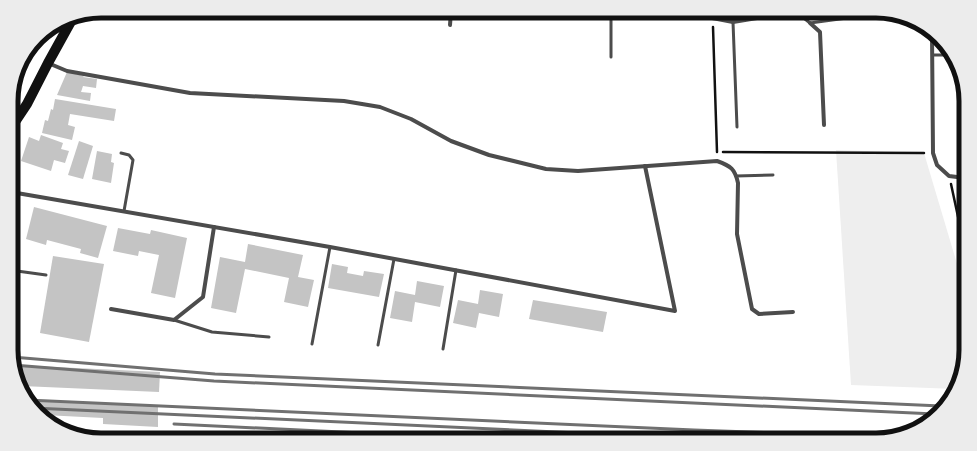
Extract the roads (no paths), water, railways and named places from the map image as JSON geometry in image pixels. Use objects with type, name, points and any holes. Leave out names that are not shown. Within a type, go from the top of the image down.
[{"type":"main road","points":[[18,118],[27,104],[70,24]]},
{"type":"street","points":[[450,18],[450,25]]},
{"type":"street","points":[[708,18],[733,22],[757,18]]},
{"type":"street","points":[[810,23],[820,32],[824,125]]},
{"type":"street","points":[[932,40],[933,153],[937,165],[949,176],[959,177]]},
{"type":"street","points":[[48,63],[67,71],[190,93],[344,101],[380,107],[411,119],[451,141],[489,155],[546,169],[578,171],[717,161],[725,163],[735,171],[738,183],[737,234],[752,309],[759,314],[794,312]]},
{"type":"street","points":[[18,193],[456,270],[675,311],[645,166]]},
{"type":"street","points":[[111,309],[174,320],[204,297],[214,227]]},
{"type":"lane","points":[[611,18],[611,57]]},
{"type":"lane","points":[[804,18],[810,23],[847,18]]},
{"type":"lane","points":[[733,22],[737,126]]},
{"type":"lane","points":[[933,55],[945,55]]},
{"type":"lane","points":[[121,153],[129,155],[133,160],[124,211]]},
{"type":"lane","points":[[736,176],[773,174]]},
{"type":"lane","points":[[312,344],[330,248]]},
{"type":"lane","points":[[378,345],[394,259]]},
{"type":"lane","points":[[443,349],[456,270]]},
{"type":"lane","points":[[18,271],[46,276]]},
{"type":"lane","points":[[174,320],[212,332],[269,337]]},
{"type":"railway","points":[[19,358],[215,374],[938,406]]},
{"type":"railway","points":[[20,366],[214,381],[930,414]]},
{"type":"railway","points":[[35,400],[778,433]]},
{"type":"railway","points":[[41,408],[579,433]]},
{"type":"railway","points":[[174,424],[362,433]]}]
